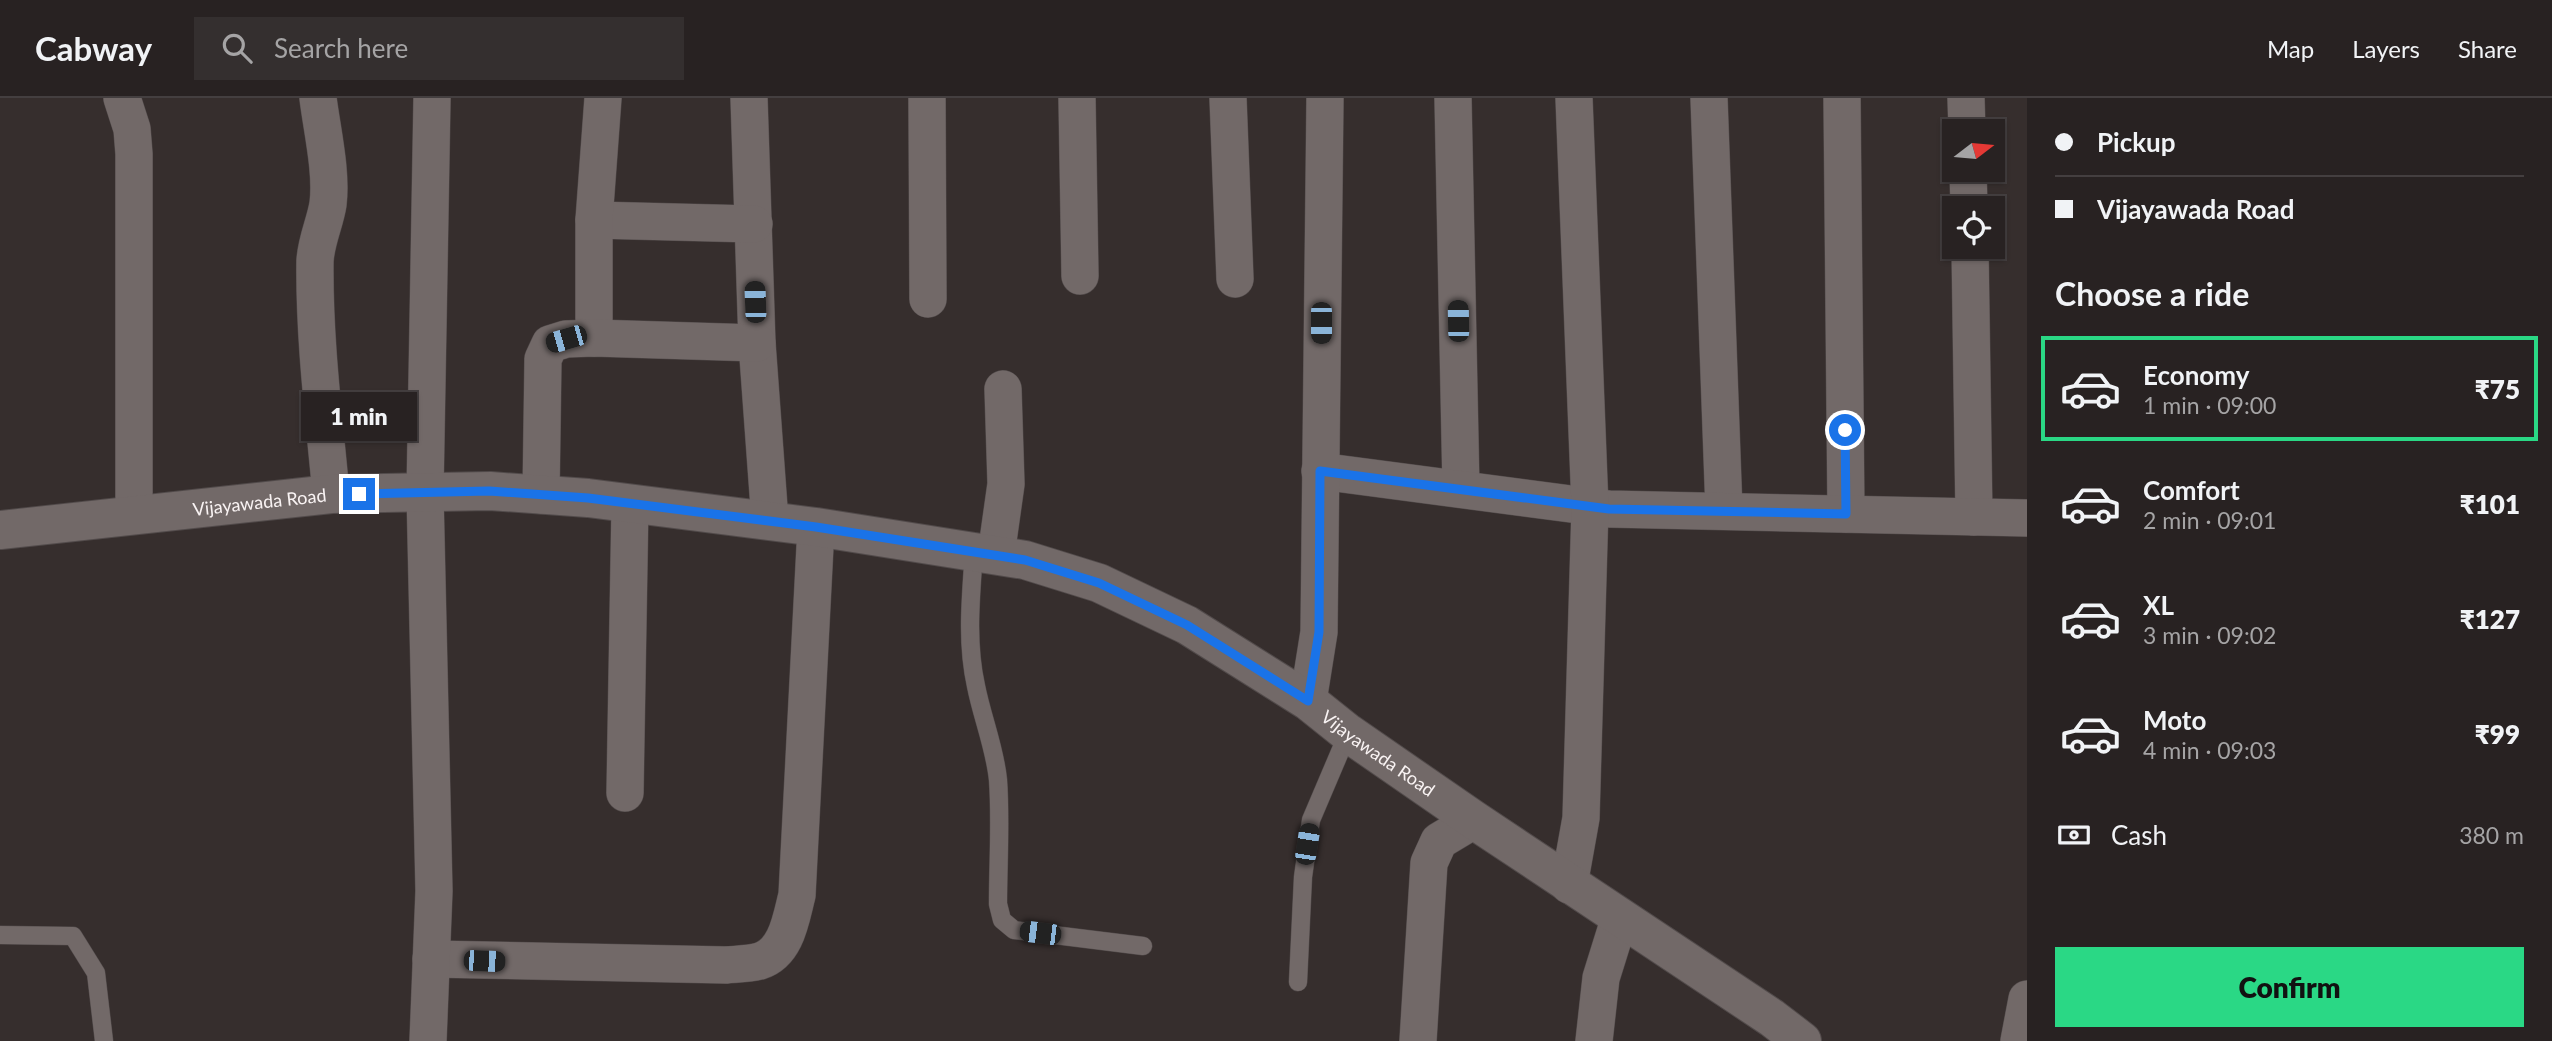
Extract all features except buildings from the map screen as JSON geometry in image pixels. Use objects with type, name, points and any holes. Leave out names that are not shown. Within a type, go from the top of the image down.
[{"type":"main road","name":"Vijayawada Road","points":[[0,530],[331,494],[489,491],[770,521],[1025,560],[1099,583],[1187,625],[1308,701],[1348,733],[1474,820],[1772,1018],[1802,1041]]},
{"type":"street","points":[[318,98],[329,188],[315,257],[316,326],[331,494]]},
{"type":"street","points":[[428,1041],[434,891],[425,493],[432,98]]},
{"type":"street","points":[[594,338],[594,220],[603,98]]},
{"type":"street","points":[[749,98],[757,343],[770,521]]},
{"type":"street","points":[[927,98],[928,299]]},
{"type":"street","points":[[1077,98],[1080,276]]},
{"type":"street","points":[[1228,98],[1235,279]]},
{"type":"street","points":[[1308,701],[1319,632],[1325,98]]},
{"type":"street","points":[[1453,98],[1461,489]]},
{"type":"street","points":[[1569,885],[1581,818],[1590,507],[1574,98]]},
{"type":"street","points":[[1709,98],[1724,511]]},
{"type":"street","points":[[1842,98],[1846,514]]},
{"type":"street","points":[[1966,98],[1967,119]]},
{"type":"street","points":[[128,108],[134,154],[134,514]]},
{"type":"street","points":[[594,220],[754,224]]},
{"type":"street","points":[[1970,259],[1974,517]]},
{"type":"street","points":[[541,495],[543,359],[550,344],[566,339],[594,338],[757,343]]},
{"type":"street","points":[[985,553],[1006,484],[1003,389]]},
{"type":"street","points":[[1320,471],[1590,507],[2027,518]]},
{"type":"street","points":[[625,793],[630,504]]},
{"type":"street","points":[[431,959],[726,965],[761,961],[780,948],[797,895],[816,527]]},
{"type":"street","points":[[1418,1041],[1429,863],[1439,841],[1474,820]]},
{"type":"street","points":[[1594,1041],[1601,978],[1620,917]]},
{"type":"street","points":[[2019,1041],[2027,999]]},
{"type":"lane","points":[[985,553],[970,621],[971,653],[998,780],[998,904],[1002,920],[1014,930],[1143,946]]},
{"type":"lane","points":[[1298,982],[1303,877],[1311,820],[1348,733]]},
{"type":"lane","points":[[0,935],[73,936],[96,973],[104,1041]]},
{"type":"route","points":[[359,494],[489,491],[588,498],[816,527],[1025,560],[1099,583],[1187,625],[1308,701],[1319,632],[1320,471],[1609,509],[1846,514],[1845,430]]}]
